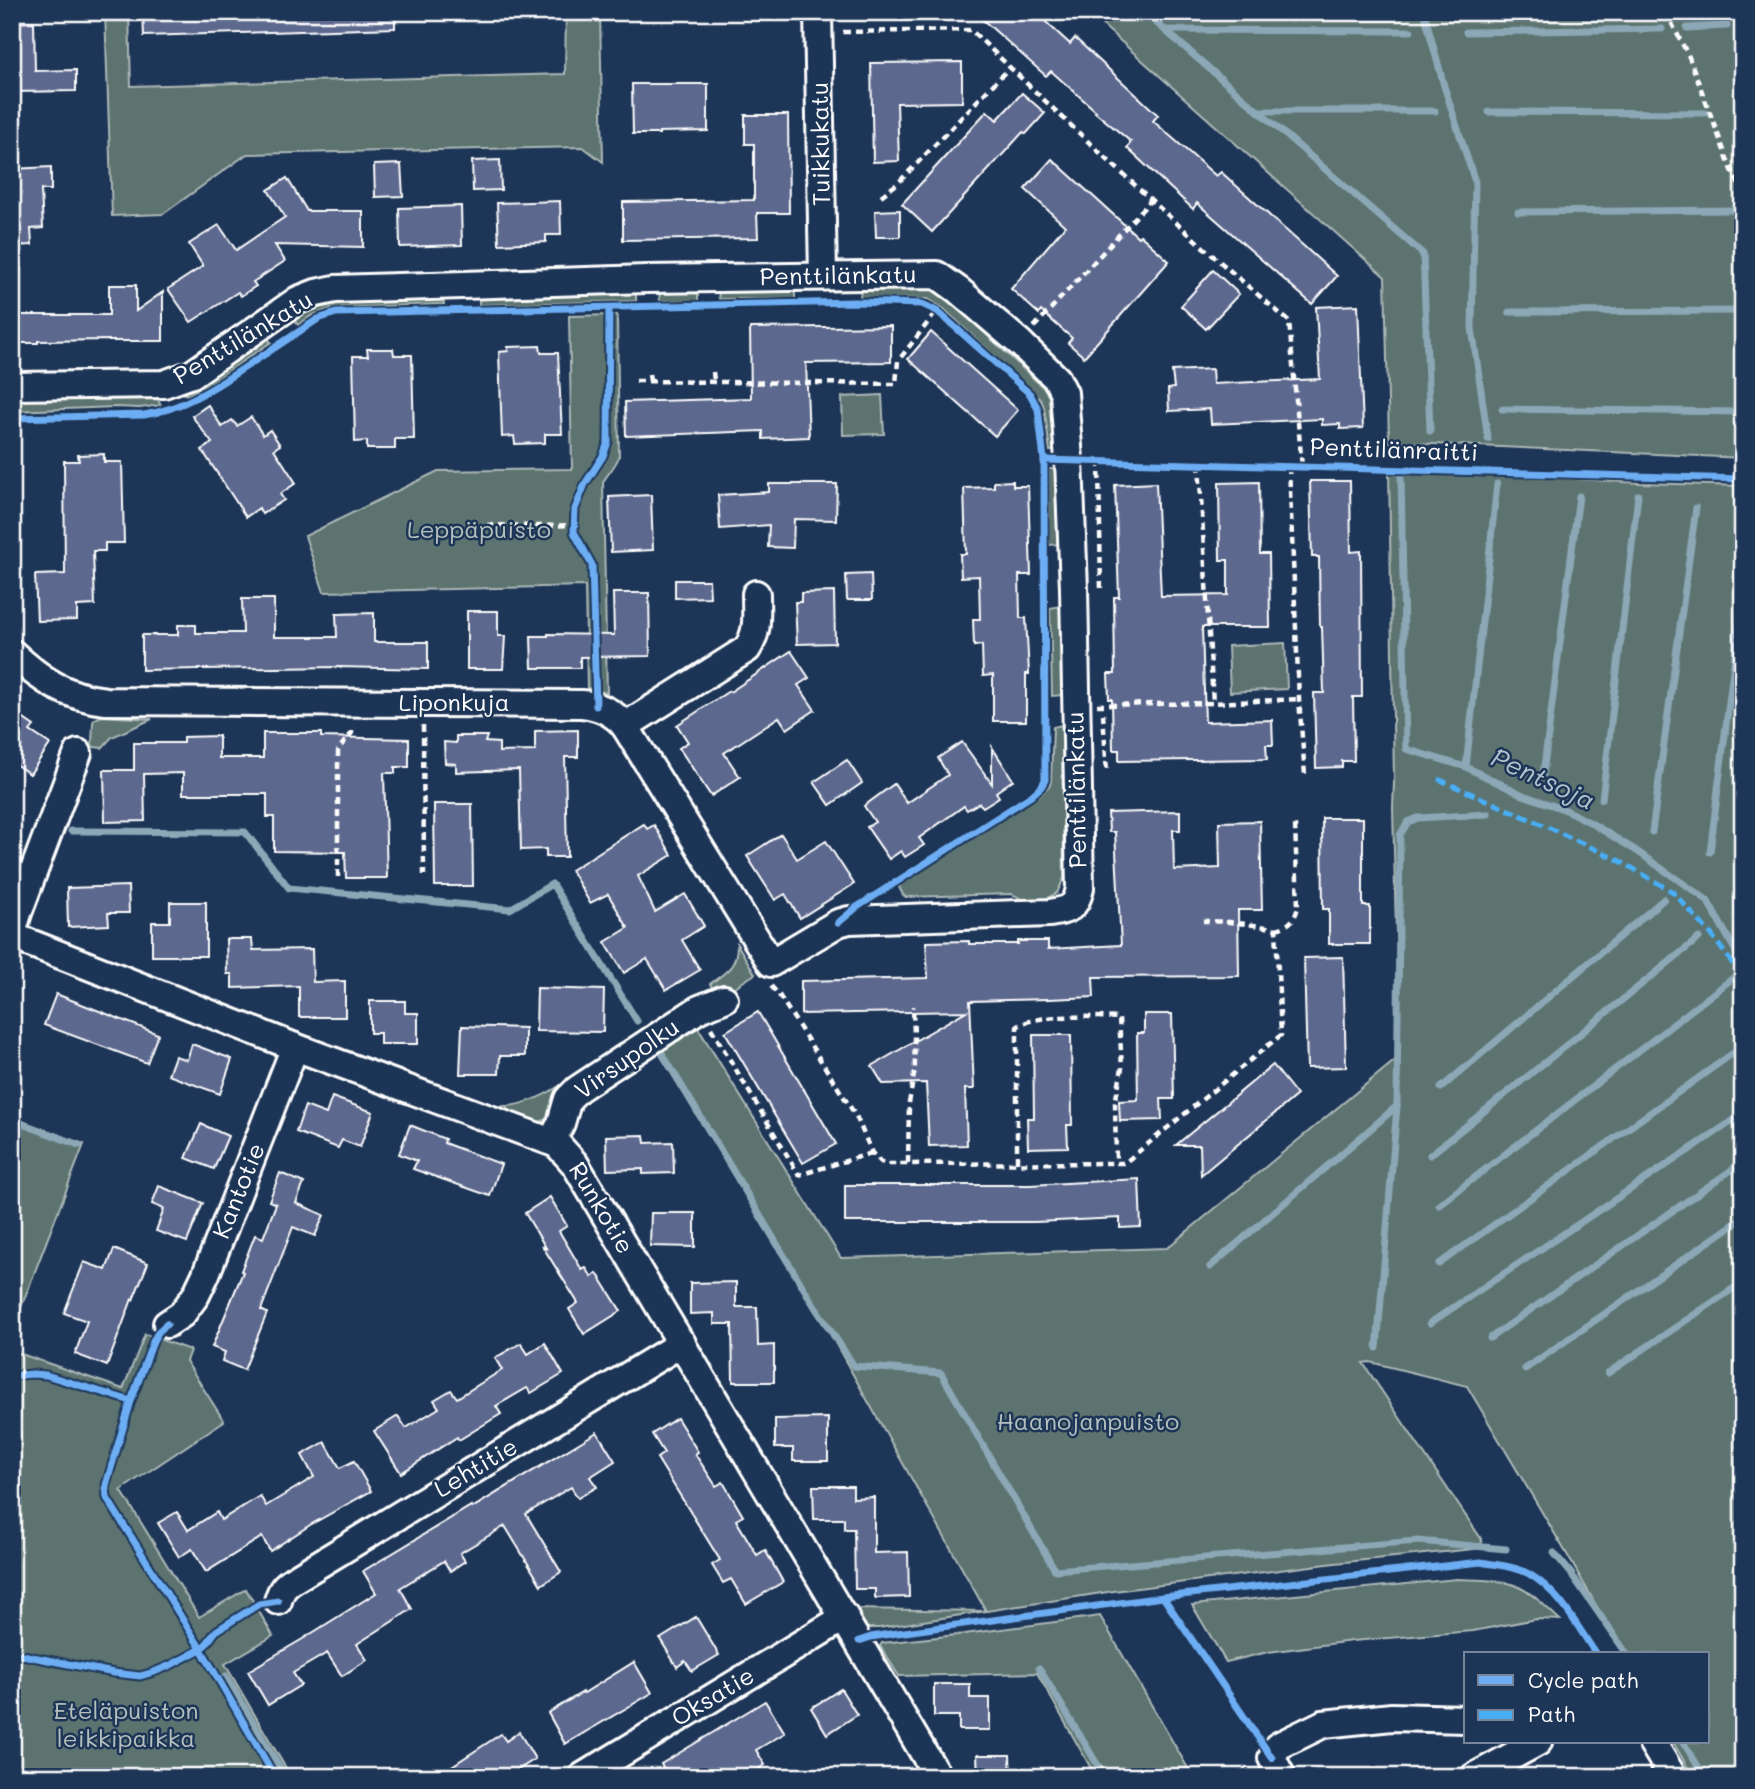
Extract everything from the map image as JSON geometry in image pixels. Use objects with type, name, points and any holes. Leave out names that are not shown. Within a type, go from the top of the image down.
[{"type":"street","name":"Tuikkukatu","points":[[818,22],[823,275]]},
{"type":"street","name":"Penttilänkatu","points":[[12,386],[164,384],[192,374],[298,300],[335,289],[823,275],[937,275],[958,290],[1020,343],[1062,385],[1069,460],[1074,614],[1080,888],[1077,900],[1058,912],[1049,913],[849,920],[838,923],[767,970]]},
{"type":"street","points":[[625,726],[747,649],[756,629],[756,594]]},
{"type":"street","name":"Liponkuja","points":[[12,653],[58,688],[93,700],[582,704],[604,709],[625,726],[767,970]]},
{"type":"street","points":[[12,935],[78,754]]},
{"type":"street","name":"Runkotie","points":[[12,935],[295,1047],[552,1141],[566,1153],[682,1343],[938,1777]]},
{"type":"street","name":"Virsupolku","points":[[552,1141],[572,1094],[699,1009],[724,999]]},
{"type":"street","name":"Kantotie","points":[[167,1324],[182,1314],[196,1295],[206,1274],[295,1047]]},
{"type":"street","name":"Lehtitie","points":[[278,1601],[285,1586],[293,1580],[682,1343]]},
{"type":"street","name":"Oksatie","points":[[582,1777],[845,1617]]},
{"type":"street","points":[[1277,1767],[1278,1746],[1323,1724],[1392,1717],[1464,1719]]},
{"type":"street","points":[[1474,1777],[1532,1744]]},
{"type":"street","points":[[1653,1744],[1673,1777]]},
{"type":"path","points":[[1666,12],[1689,57],[1743,195]]},
{"type":"path","points":[[818,22],[971,30],[1152,199],[1289,321],[1303,467]]},
{"type":"path","points":[[881,196],[898,183],[1010,67]]},
{"type":"path","points":[[1020,343],[1152,199]]},
{"type":"path","points":[[636,381],[896,384],[898,361],[933,309],[944,317]]},
{"type":"path","points":[[713,372],[714,381]]},
{"type":"path","points":[[649,374],[650,382]]},
{"type":"path","points":[[1069,460],[1111,462]]},
{"type":"path","points":[[1186,464],[1212,464]]},
{"type":"path","points":[[1199,464],[1213,703]]},
{"type":"path","points":[[1289,467],[1305,775]]},
{"type":"path","points":[[487,525],[574,525]]},
{"type":"path","points":[[1075,706],[1299,699]]},
{"type":"path","points":[[338,877],[338,751],[352,733],[352,702]]},
{"type":"path","points":[[423,703],[424,875]]},
{"type":"path","points":[[1203,920],[1276,929],[1291,923],[1296,917],[1298,906],[1295,824]]},
{"type":"path","points":[[767,970],[779,995],[856,1116],[872,1153],[881,1162],[1116,1162],[1127,1161],[1281,1035],[1276,929]]},
{"type":"path","points":[[908,1163],[909,1103],[915,1069],[913,1006]]},
{"type":"path","points":[[699,1009],[799,1175],[872,1153]]},
{"type":"path","points":[[1017,1162],[1017,1027],[1024,1022],[1060,1017],[1119,1018],[1122,1068],[1115,1103],[1116,1162]]},
{"type":"green space","points":[[105,12],[129,12],[131,86],[565,74],[566,12],[600,12],[603,162],[583,147],[247,154],[163,214],[112,216]]},
{"type":"green space","points":[[1088,12],[1743,12],[1743,458],[1389,442],[1385,277]]},
{"type":"green space","points":[[861,287],[926,287],[946,297],[1053,399],[1057,451],[1050,451],[1041,400],[944,309],[928,299],[860,298]]},
{"type":"green space","points":[[718,289],[795,289],[795,299],[719,299]]},
{"type":"green space","points":[[698,290],[698,301],[660,301],[659,291]]},
{"type":"green space","points":[[636,293],[636,301],[479,305],[479,297]]},
{"type":"green space","points":[[443,297],[444,304],[332,308],[311,316],[298,325],[295,321],[296,316],[323,302]]},
{"type":"green space","name":"Leppäpuisto","points":[[617,315],[619,457],[603,482],[607,693],[587,688],[585,586],[324,592],[305,536],[438,471],[572,469],[569,316]]},
{"type":"green space","points":[[267,338],[271,342],[214,381],[188,395],[184,394],[183,388],[260,339]]},
{"type":"green space","points":[[882,395],[884,434],[843,435],[842,397]]},
{"type":"green space","points":[[149,396],[157,398],[161,405],[140,408],[12,411],[12,400]]},
{"type":"green space","name":"Haanojanpuisto","points":[[1389,468],[1641,483],[1743,486],[1743,1777],[1693,1777],[1674,1744],[1710,1744],[1710,1652],[1623,1652],[1467,1386],[1370,1362],[1363,1363],[1482,1540],[1481,1546],[1474,1549],[1335,1563],[1114,1591],[879,1628],[866,1628],[854,1609],[986,1611],[815,1307],[659,1053],[698,1028],[841,1258],[1167,1248],[1399,1057]]},
{"type":"green space","points":[[1049,469],[1058,469],[1060,544],[1049,545]]},
{"type":"green space","points":[[1061,606],[1062,695],[1052,696],[1050,608]]},
{"type":"green space","points":[[1285,643],[1287,689],[1230,692],[1228,646]]},
{"type":"green space","points":[[102,716],[152,719],[112,737],[102,748],[94,747],[93,722]]},
{"type":"green space","points":[[1062,725],[1064,878],[1057,893],[1042,901],[1028,902],[1012,894],[903,895],[899,887],[902,883],[1041,794],[1050,785],[1053,727]]},
{"type":"green space","points":[[737,944],[755,974],[721,996],[717,995],[710,984],[733,963]]},
{"type":"green space","points":[[559,1086],[551,1113],[548,1118],[537,1123],[491,1106],[527,1102]]},
{"type":"green space","points":[[12,1117],[84,1144],[12,1331]]},
{"type":"green space","name":"Eteläpuiston leikkipaikka","points":[[145,1334],[190,1350],[186,1361],[224,1421],[121,1490],[199,1617],[246,1589],[273,1636],[225,1664],[291,1777],[12,1777],[12,1351],[123,1389]]},
{"type":"green space","points":[[1457,1579],[1496,1581],[1517,1586],[1535,1597],[1560,1620],[1536,1619],[1473,1631],[1352,1641],[1268,1652],[1226,1662],[1192,1605]]},
{"type":"green space","points":[[1100,1616],[1193,1777],[1096,1777],[1037,1673],[899,1676],[880,1646],[882,1643]]},
{"type":"building","points":[[143,12],[395,12],[395,28],[144,36]]},
{"type":"building","points":[[974,12],[1035,12],[1070,44],[1075,38],[1158,115],[1153,121],[1216,176],[1221,172],[1337,276],[1312,304],[1197,203],[1193,209],[1127,148],[1131,142],[1051,71],[1046,76]]},
{"type":"building","points":[[34,22],[35,71],[76,70],[76,91],[12,92],[12,23]]},
{"type":"building","points":[[962,62],[962,102],[897,103],[899,161],[873,162],[871,63]]},
{"type":"building","points":[[632,84],[708,84],[708,131],[633,134]]},
{"type":"building","points":[[1022,93],[1045,113],[1026,134],[1023,132],[932,232],[902,204],[987,111],[997,120]]},
{"type":"building","points":[[745,115],[788,115],[789,213],[757,213],[758,238],[623,240],[623,202],[754,200],[754,144],[745,144]]},
{"type":"building","points":[[1052,159],[1138,237],[1140,235],[1169,261],[1084,357],[1068,343],[1072,338],[1011,289],[1065,226],[1025,189]]},
{"type":"building","points":[[500,160],[501,190],[473,191],[472,161]]},
{"type":"building","points":[[401,164],[403,196],[375,197],[374,165]]},
{"type":"building","points":[[51,167],[51,190],[41,190],[43,228],[31,229],[32,245],[12,246],[12,169]]},
{"type":"building","points":[[287,178],[307,211],[363,211],[363,247],[275,245],[285,261],[253,282],[256,286],[241,296],[238,292],[191,322],[168,289],[203,266],[189,244],[219,225],[236,250],[285,217],[268,190]]},
{"type":"building","points":[[560,201],[561,235],[546,235],[546,242],[499,244],[497,203]]},
{"type":"building","points":[[461,206],[462,245],[400,247],[399,208]]},
{"type":"building","points":[[900,210],[900,237],[876,237],[875,211]]},
{"type":"building","points":[[1213,270],[1239,294],[1206,329],[1181,306]]},
{"type":"building","points":[[109,285],[136,285],[136,311],[163,292],[163,341],[12,343],[12,315],[109,315]]},
{"type":"building","points":[[1358,305],[1363,428],[1340,429],[1340,424],[1322,425],[1322,419],[1211,424],[1210,409],[1169,411],[1168,389],[1174,388],[1172,371],[1212,369],[1213,384],[1320,379],[1316,307]]},
{"type":"building","points":[[891,326],[891,362],[806,363],[809,437],[763,439],[763,431],[626,436],[625,402],[751,398],[750,328]]},
{"type":"building","points":[[931,332],[1018,410],[995,436],[908,359]]},
{"type":"building","points":[[540,346],[541,353],[558,353],[562,434],[545,434],[545,443],[515,444],[514,436],[502,437],[499,352],[508,351],[508,347]]},
{"type":"building","points":[[367,349],[393,349],[394,355],[412,355],[414,439],[395,439],[395,449],[367,449],[367,441],[355,442],[353,356],[368,356]]},
{"type":"building","points":[[208,405],[222,427],[232,420],[237,426],[251,417],[263,435],[270,430],[280,445],[274,449],[296,483],[280,494],[284,500],[262,514],[259,508],[246,517],[202,450],[212,443],[192,416]]},
{"type":"building","points":[[104,454],[104,462],[122,462],[124,543],[105,543],[105,551],[93,551],[95,605],[77,606],[77,620],[37,621],[35,575],[65,574],[64,461],[79,461],[78,455]]},
{"type":"building","points":[[1013,481],[1013,486],[1028,486],[1031,575],[1019,575],[1020,618],[1026,618],[1029,674],[1026,674],[1026,721],[993,721],[993,675],[983,676],[982,645],[974,646],[973,619],[980,619],[979,576],[961,577],[960,554],[966,554],[964,488],[994,487],[994,482]]},
{"type":"building","points":[[1310,481],[1350,481],[1351,552],[1361,551],[1362,697],[1353,697],[1354,761],[1342,761],[1342,767],[1316,768],[1314,693],[1324,693],[1319,557],[1312,557]]},
{"type":"building","points":[[1259,482],[1260,554],[1269,554],[1270,627],[1202,627],[1205,722],[1272,720],[1273,745],[1266,745],[1267,759],[1119,761],[1119,750],[1113,750],[1112,699],[1109,699],[1108,674],[1115,674],[1114,597],[1119,597],[1115,485],[1156,483],[1161,596],[1228,595],[1228,560],[1220,560],[1219,483]]},
{"type":"building","points":[[769,484],[837,484],[836,520],[794,519],[793,548],[768,547],[769,525],[720,529],[718,495],[769,492]]},
{"type":"building","points":[[651,495],[653,550],[611,552],[609,497]]},
{"type":"building","points":[[871,574],[872,600],[847,600],[846,575]]},
{"type":"building","points":[[675,580],[709,580],[710,597],[675,598]]},
{"type":"building","points":[[834,592],[835,643],[797,644],[795,602],[801,602],[801,593]]},
{"type":"building","points":[[613,593],[649,593],[650,656],[580,657],[580,668],[532,668],[531,636],[614,635]]},
{"type":"building","points":[[242,599],[274,599],[274,637],[337,637],[336,614],[374,613],[374,642],[428,642],[428,669],[337,667],[142,670],[142,635],[178,635],[178,625],[196,625],[196,633],[243,633]]},
{"type":"building","points":[[467,611],[498,611],[498,636],[505,636],[503,669],[467,669]]},
{"type":"building","points":[[791,651],[809,678],[798,685],[815,710],[787,729],[779,717],[724,753],[740,777],[711,796],[679,748],[688,742],[677,725]]},
{"type":"building","points":[[12,711],[34,726],[30,731],[50,744],[30,774],[12,762]]},
{"type":"building","points":[[578,730],[578,757],[565,757],[567,857],[546,857],[546,849],[521,850],[519,770],[456,772],[456,764],[445,763],[444,742],[456,743],[456,736],[487,736],[485,742],[499,743],[499,752],[535,751],[535,731]]},
{"type":"building","points":[[263,733],[321,733],[321,737],[409,739],[409,767],[395,767],[395,773],[384,773],[387,878],[346,878],[345,852],[274,851],[274,817],[267,817],[267,794],[183,794],[183,773],[144,774],[145,821],[105,822],[104,770],[134,770],[134,743],[183,743],[183,737],[219,736],[219,758],[263,758]]},
{"type":"building","points":[[962,742],[992,784],[992,747],[1013,780],[996,792],[999,797],[983,807],[979,803],[967,810],[964,806],[919,838],[924,845],[905,857],[901,851],[889,859],[867,827],[875,822],[864,806],[894,784],[907,803],[948,775],[938,758]]},
{"type":"building","points":[[847,760],[862,783],[830,805],[814,782]]},
{"type":"building","points":[[434,804],[472,804],[473,886],[435,886]]},
{"type":"building","points":[[1180,811],[1180,830],[1173,830],[1174,870],[1220,868],[1219,822],[1260,821],[1262,910],[1238,910],[1239,976],[1093,977],[1094,997],[970,1001],[974,1089],[965,1089],[967,1145],[929,1146],[926,1083],[883,1084],[872,1066],[966,1011],[801,1014],[801,981],[928,978],[926,942],[1018,944],[1018,941],[1048,941],[1048,949],[1121,945],[1115,832],[1109,832],[1108,813]]},
{"type":"building","points":[[1322,818],[1363,818],[1363,906],[1370,906],[1370,944],[1329,944],[1329,909],[1323,909]]},
{"type":"building","points":[[644,824],[647,829],[654,825],[672,855],[638,876],[655,912],[685,894],[704,926],[682,940],[700,970],[666,990],[647,959],[624,973],[605,942],[628,928],[608,894],[590,903],[571,870]]},
{"type":"building","points":[[781,834],[797,859],[826,841],[854,884],[800,918],[785,894],[775,900],[747,856]]},
{"type":"building","points":[[128,886],[129,913],[108,913],[109,925],[68,927],[67,888]]},
{"type":"building","points":[[170,902],[206,902],[206,956],[152,956],[152,922],[170,922]]},
{"type":"building","points":[[226,939],[252,939],[253,950],[312,949],[313,982],[345,981],[345,1017],[299,1017],[299,986],[232,988],[232,974],[227,974]]},
{"type":"building","points":[[1343,957],[1346,1067],[1307,1068],[1304,958]]},
{"type":"building","points":[[537,988],[604,990],[603,1032],[536,1031]]},
{"type":"building","points":[[56,994],[158,1034],[147,1063],[44,1025]]},
{"type":"building","points":[[370,1001],[405,1001],[405,1013],[418,1013],[418,1044],[380,1044],[380,1033],[370,1033]]},
{"type":"building","points":[[758,1012],[836,1144],[803,1163],[725,1032]]},
{"type":"building","points":[[1144,1014],[1172,1014],[1174,1099],[1161,1099],[1162,1120],[1120,1121],[1119,1101],[1138,1100],[1137,1033],[1144,1033]]},
{"type":"building","points":[[462,1026],[525,1028],[525,1056],[500,1056],[499,1074],[460,1074]]},
{"type":"building","points":[[1033,1035],[1071,1035],[1072,1125],[1067,1125],[1068,1147],[1028,1148],[1027,1118],[1034,1118]]},
{"type":"building","points":[[192,1044],[232,1059],[220,1094],[168,1075],[175,1056],[187,1060]]},
{"type":"building","points":[[1273,1065],[1297,1095],[1201,1175],[1200,1145],[1176,1145]]},
{"type":"building","points":[[332,1097],[373,1112],[360,1147],[342,1140],[338,1148],[296,1132],[305,1106],[326,1114]]},
{"type":"building","points":[[201,1124],[228,1136],[214,1169],[186,1158]]},
{"type":"building","points":[[410,1125],[445,1139],[444,1143],[501,1164],[490,1196],[413,1169],[417,1161],[399,1154]]},
{"type":"building","points":[[644,1135],[645,1143],[673,1142],[674,1173],[643,1174],[643,1169],[607,1170],[606,1136]]},
{"type":"building","points":[[280,1173],[304,1183],[296,1203],[324,1215],[315,1236],[293,1227],[261,1310],[267,1313],[244,1370],[222,1361],[225,1352],[212,1347],[255,1235],[263,1238],[276,1204],[269,1201]]},
{"type":"building","points":[[1139,1179],[1141,1227],[1120,1228],[1120,1218],[1035,1222],[845,1222],[845,1185],[1030,1185]]},
{"type":"building","points":[[159,1186],[203,1203],[187,1242],[156,1231],[164,1209],[152,1204]]},
{"type":"building","points":[[550,1197],[567,1226],[559,1231],[582,1270],[586,1268],[592,1277],[597,1273],[621,1311],[584,1334],[569,1309],[578,1303],[525,1213]]},
{"type":"building","points":[[651,1213],[695,1213],[695,1247],[650,1246]]},
{"type":"building","points":[[114,1249],[148,1263],[107,1366],[75,1354],[87,1321],[64,1313],[84,1262],[106,1270]]},
{"type":"building","points":[[736,1282],[736,1307],[757,1307],[758,1346],[774,1345],[774,1382],[733,1382],[732,1324],[714,1324],[714,1313],[690,1314],[690,1283]]},
{"type":"building","points":[[521,1343],[528,1354],[545,1343],[563,1374],[531,1393],[527,1388],[496,1406],[501,1414],[459,1440],[457,1437],[401,1473],[374,1431],[398,1416],[406,1428],[439,1408],[434,1400],[451,1390],[457,1398],[502,1370],[495,1358]]},
{"type":"building","points":[[677,1418],[698,1452],[695,1454],[716,1486],[723,1482],[743,1516],[736,1520],[757,1555],[765,1550],[783,1582],[746,1604],[731,1579],[723,1583],[712,1565],[720,1560],[657,1458],[664,1453],[652,1434]]},
{"type":"building","points":[[828,1418],[828,1461],[793,1461],[793,1448],[775,1448],[775,1419]]},
{"type":"building","points":[[597,1432],[615,1461],[590,1477],[597,1487],[578,1498],[571,1487],[526,1514],[561,1572],[541,1585],[505,1526],[460,1553],[465,1561],[450,1571],[444,1561],[400,1588],[412,1609],[357,1644],[367,1660],[342,1676],[327,1653],[293,1673],[301,1685],[268,1705],[248,1671],[376,1593],[363,1571]]},
{"type":"building","points":[[325,1442],[340,1468],[354,1461],[371,1491],[270,1551],[262,1537],[206,1572],[192,1549],[179,1557],[158,1523],[177,1512],[188,1530],[217,1512],[221,1520],[260,1496],[266,1506],[314,1477],[302,1455]]},
{"type":"building","points":[[813,1486],[853,1486],[853,1498],[874,1497],[874,1553],[908,1552],[909,1597],[875,1598],[875,1589],[855,1589],[854,1529],[844,1529],[844,1519],[814,1519]]},
{"type":"building","points":[[696,1617],[719,1655],[692,1671],[685,1661],[677,1667],[660,1639]]},
{"type":"building","points":[[634,1662],[652,1693],[565,1744],[548,1713]]},
{"type":"building","points":[[934,1684],[970,1684],[970,1698],[990,1698],[990,1730],[959,1730],[959,1716],[934,1716]]},
{"type":"building","points":[[841,1689],[857,1715],[827,1734],[811,1708]]},
{"type":"building","points":[[765,1701],[785,1733],[756,1750],[765,1765],[746,1777],[669,1777],[661,1764]]},
{"type":"building","points":[[519,1732],[535,1759],[507,1777],[435,1777],[501,1734],[506,1741]]},
{"type":"building","points":[[977,1755],[1010,1755],[1011,1777],[978,1777]]},
{"type":"waterway","points":[[1144,12],[1423,254],[1430,431]]},
{"type":"waterway","points":[[1424,12],[1444,86],[1475,182],[1472,328],[1488,439]]},
{"type":"waterway","points":[[1687,28],[1727,26]]},
{"type":"waterway","points":[[1466,32],[1662,29]]},
{"type":"waterway","points":[[1165,30],[1411,31]]},
{"type":"waterway","points":[[1258,111],[1435,111]]},
{"type":"waterway","points":[[1489,112],[1705,113]]},
{"type":"waterway","points":[[1518,212],[1739,210]]},
{"type":"waterway","points":[[1509,312],[1743,311]]},
{"type":"waterway","points":[[1502,409],[1743,412]]},
{"type":"waterway","points":[[1401,472],[1406,749],[1466,767]]},
{"type":"waterway","name":"Pentsoja","points":[[1497,484],[1466,767],[1523,795],[1566,810],[1591,823],[1707,900],[1743,964]]},
{"type":"waterway","points":[[1602,799],[1638,495]]},
{"type":"waterway","points":[[1543,774],[1579,496]]},
{"type":"waterway","points":[[1652,832],[1696,508]]},
{"type":"waterway","points":[[1710,852],[1743,592]]},
{"type":"waterway","points":[[1377,1348],[1397,1106],[1400,835],[1408,822],[1418,818],[1488,814]]},
{"type":"waterway","points":[[71,831],[245,832],[289,888],[510,909],[552,884],[637,1021]]},
{"type":"waterway","points":[[1441,1088],[1664,899]]},
{"type":"waterway","points":[[1430,1155],[1699,938]]},
{"type":"waterway","points":[[1439,1205],[1733,978]]},
{"type":"waterway","points":[[1439,1264],[1743,1046]]},
{"type":"waterway","points":[[662,1053],[815,1307],[854,1366],[941,1373],[1055,1570],[1418,1541],[1506,1549]]},
{"type":"waterway","points":[[1210,1267],[1397,1106]]},
{"type":"waterway","points":[[1430,1323],[1743,1114]]},
{"type":"waterway","points":[[12,1120],[79,1145]]},
{"type":"waterway","points":[[1490,1338],[1743,1162]]},
{"type":"waterway","points":[[1525,1369],[1743,1218]]},
{"type":"waterway","points":[[1608,1373],[1743,1282]]},
{"type":"waterway","points":[[1554,1553],[1626,1652]]},
{"type":"waterway","points":[[1039,1668],[1105,1777]]},
{"type":"waterway","points":[[226,1676],[285,1777]]},
{"type":"waterway","points":[[1684,1744],[1705,1777]]},
{"type":"marked path","points":[[1438,779],[1622,862],[1673,892],[1711,934],[1743,978]]},
{"type":"cycle path","points":[[12,418],[144,415],[173,408],[213,388],[318,319],[336,313],[855,302],[922,304],[937,311],[1030,394],[1038,409],[1044,460],[1045,780],[1031,796],[857,907],[838,923]]},
{"type":"cycle path","points":[[596,706],[592,565],[574,532],[575,509],[608,442],[609,308]]},
{"type":"cycle path","name":"Penttilänraitti","points":[[1044,460],[1743,479]]},
{"type":"cycle path","points":[[167,1324],[154,1339],[131,1401],[106,1485],[107,1498],[201,1649],[275,1777]]},
{"type":"cycle path","points":[[12,1376],[46,1375],[131,1401]]},
{"type":"cycle path","points":[[859,1641],[890,1634],[1163,1597],[1481,1562],[1518,1569],[1540,1581],[1567,1610],[1595,1652]]},
{"type":"cycle path","points":[[1163,1597],[1272,1758]]},
{"type":"cycle path","points":[[12,1653],[140,1676],[171,1665],[201,1649],[216,1631],[259,1604],[278,1601]]}]
